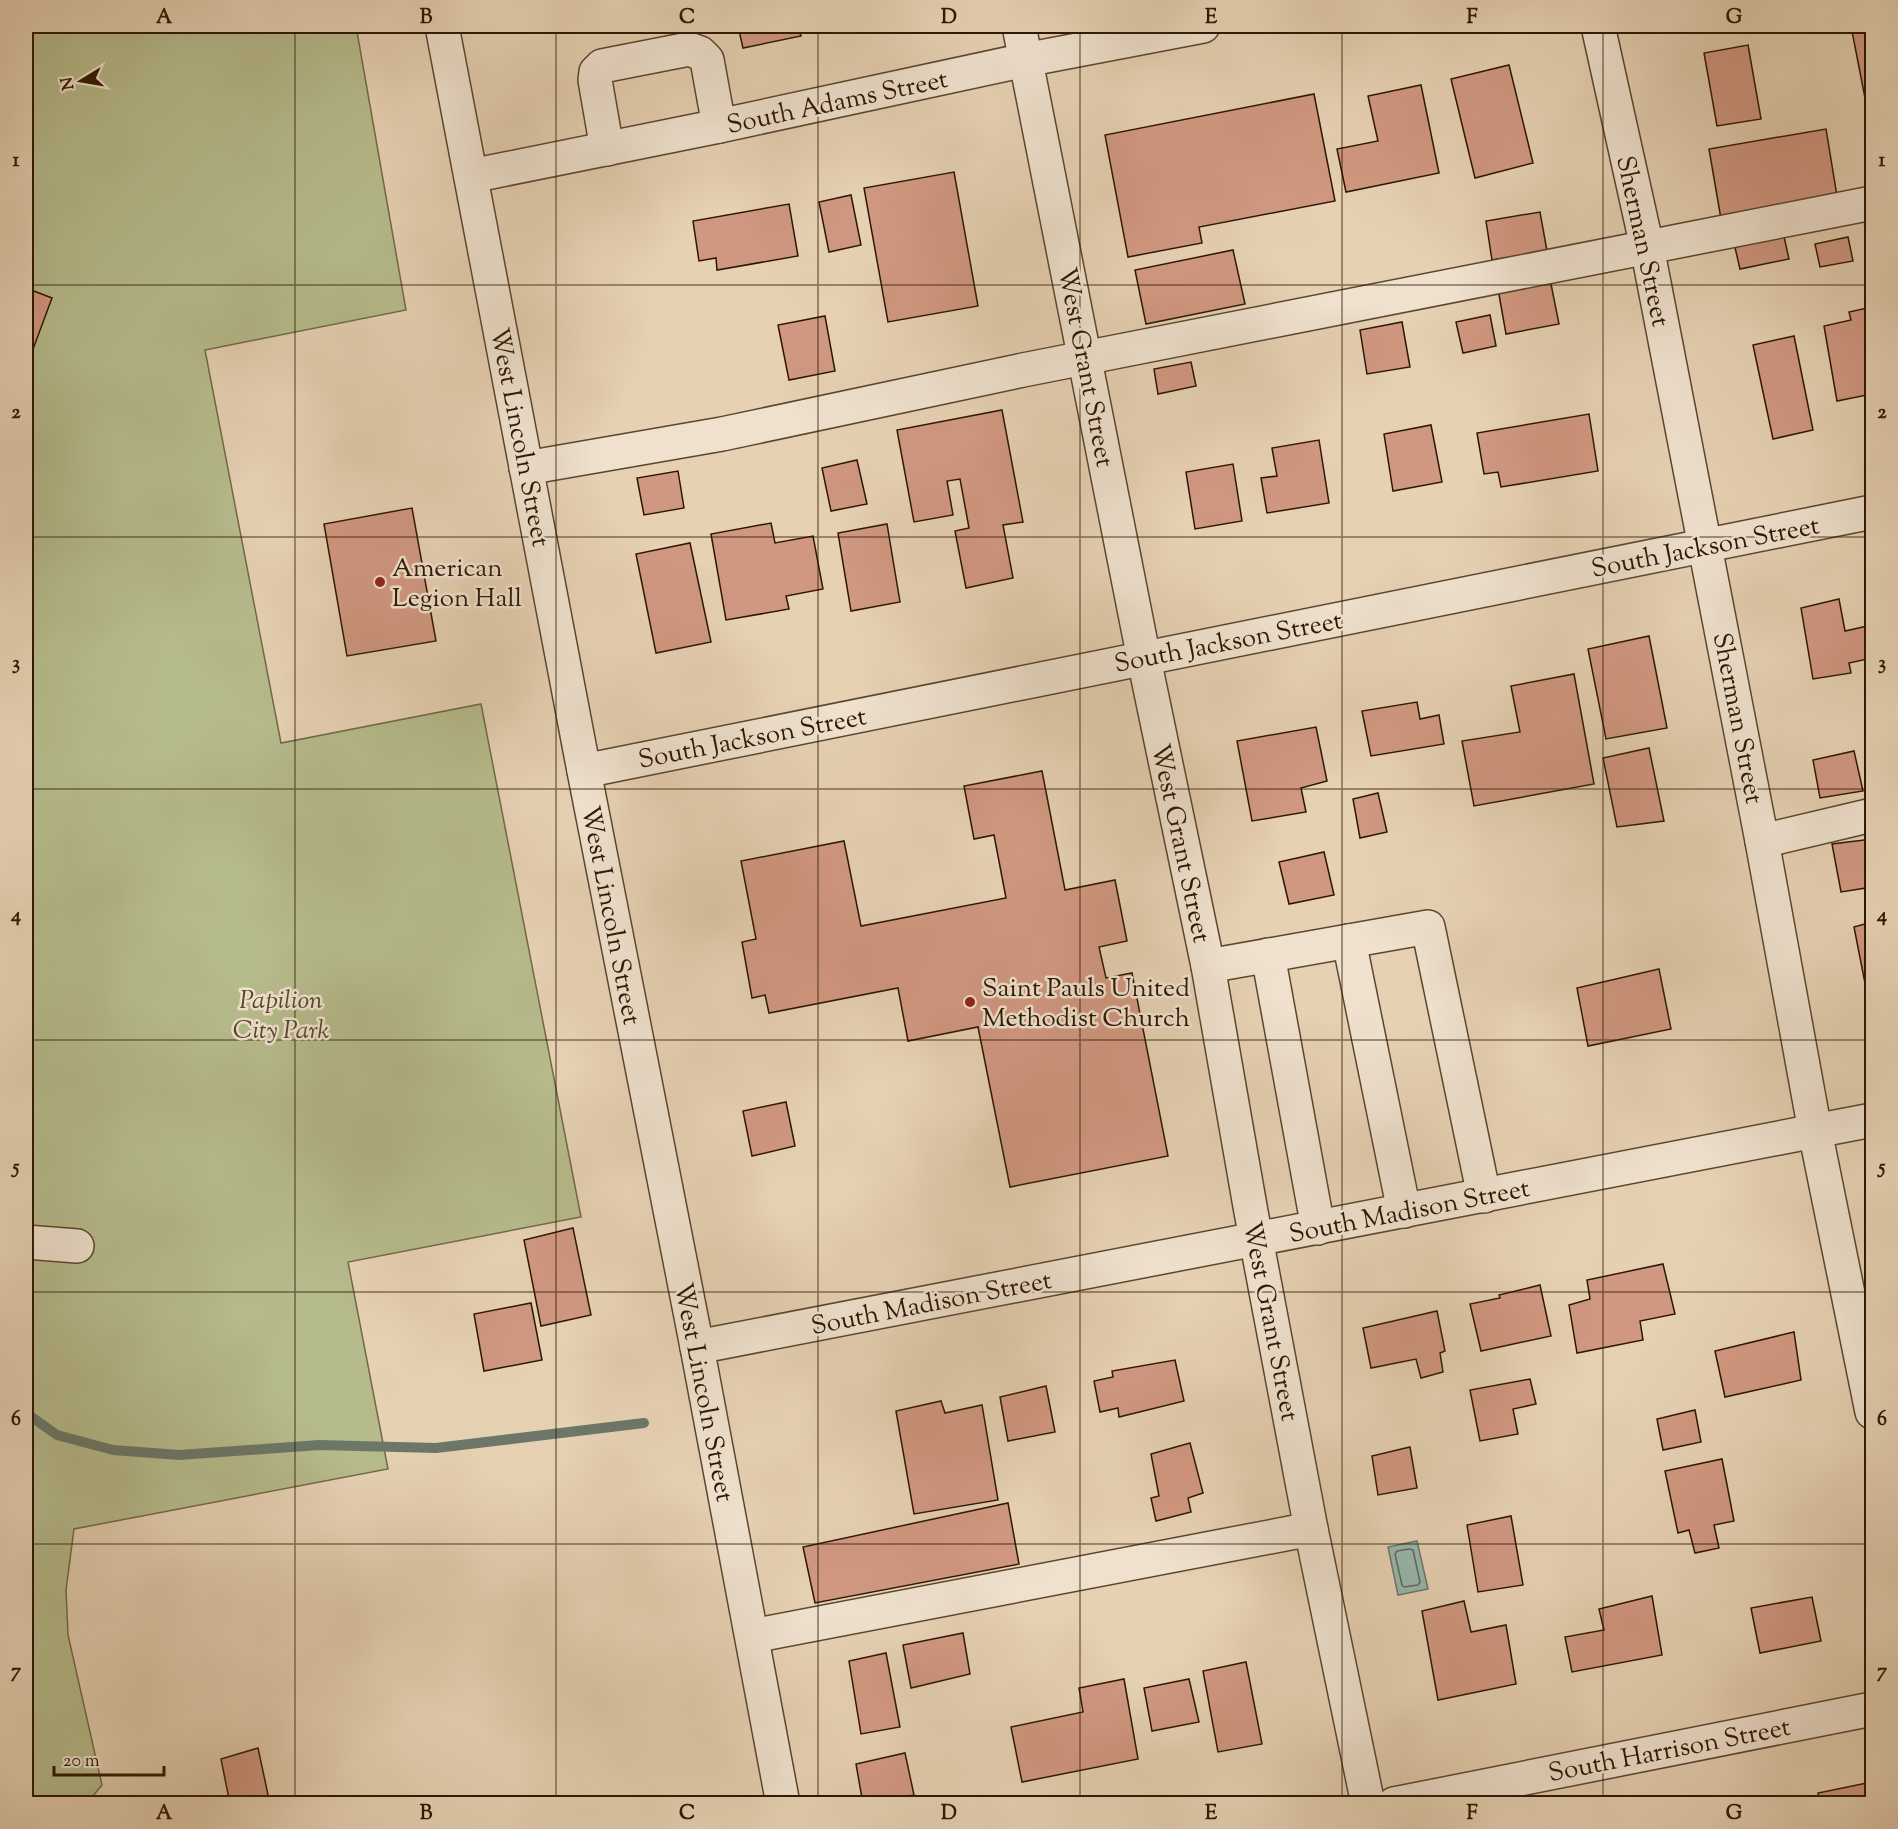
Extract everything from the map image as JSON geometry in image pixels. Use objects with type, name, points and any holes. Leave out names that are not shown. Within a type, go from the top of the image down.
[{"type":"street","name":"West Lincoln Street","points":[[442,26],[783,1803]]},
{"type":"street","name":"West Grant Street","points":[[1019,26],[1144,658],[1208,966],[1311,1529],[1368,1803]]},
{"type":"street","name":"South Adams Street","points":[[471,176],[719,126],[1025,60],[1203,26]]},
{"type":"street","name":"Sherman Street","points":[[1598,26],[1647,247],[1762,841],[1815,1131],[1872,1412]]},
{"type":"street","points":[[607,149],[595,80],[596,72],[602,66],[689,50],[700,52],[707,60],[719,126]]},
{"type":"street","points":[[526,468],[722,434],[1023,370],[1872,203]]},
{"type":"street","name":"South Jackson Street","points":[[584,771],[1872,512]]},
{"type":"street","points":[[1762,841],[1872,815]]},
{"type":"street","points":[[1208,966],[1428,927],[1484,1196]]},
{"type":"street","points":[[1349,941],[1404,1211]]},
{"type":"street","points":[[1268,955],[1318,1228]]},
{"type":"street","name":"South Madison Street","points":[[697,1347],[1872,1120]]},
{"type":"street","points":[[26,1242],[77,1246]]},
{"type":"street","points":[[752,1636],[1311,1529]]},
{"type":"street","name":"South Harrison Street","points":[[1394,1803],[1872,1709]]},
{"type":"green space","name":"Papilion City Park","points":[[26,26],[356,26],[406,310],[205,350],[281,743],[481,704],[581,1217],[348,1262],[388,1469],[74,1529],[66,1590],[68,1635],[102,1785],[87,1803],[26,1804]]},
{"type":"water","points":[[1417,1541],[1428,1589],[1398,1595],[1388,1547]]},
{"type":"building","points":[[738,26],[798,26],[801,36],[743,48]]},
{"type":"building","points":[[1851,26],[1872,26],[1872,96],[1865,98]]},
{"type":"building","points":[[1748,45],[1761,119],[1717,126],[1704,53]]},
{"type":"building","points":[[1509,65],[1533,163],[1475,178],[1451,79]]},
{"type":"building","points":[[1421,85],[1439,173],[1346,192],[1337,149],[1378,141],[1368,96]]},
{"type":"building","points":[[1314,94],[1335,201],[1199,227],[1202,243],[1128,257],[1105,135]]},
{"type":"building","points":[[1826,129],[1837,196],[1721,219],[1709,149]]},
{"type":"building","points":[[954,172],[978,306],[888,322],[864,188]]},
{"type":"building","points":[[851,195],[861,245],[829,252],[819,202]]},
{"type":"building","points":[[789,204],[798,256],[717,270],[716,258],[699,261],[693,221]]},
{"type":"building","points":[[1540,212],[1547,251],[1492,260],[1486,221]]},
{"type":"building","points":[[1783,232],[1789,259],[1740,269],[1734,243]]},
{"type":"building","points":[[1848,237],[1853,261],[1820,267],[1815,244]]},
{"type":"building","points":[[1233,250],[1245,304],[1146,324],[1135,270]]},
{"type":"building","points":[[1550,279],[1559,324],[1506,334],[1498,289]]},
{"type":"building","points":[[26,288],[52,298],[26,368]]},
{"type":"building","points":[[1872,307],[1872,394],[1837,401],[1824,326],[1851,320],[1849,312]]},
{"type":"building","points":[[1490,315],[1496,346],[1463,353],[1456,322]]},
{"type":"building","points":[[825,316],[835,371],[789,380],[778,325]]},
{"type":"building","points":[[1402,322],[1410,367],[1367,374],[1360,330]]},
{"type":"building","points":[[1794,336],[1813,430],[1773,439],[1753,345]]},
{"type":"building","points":[[1191,362],[1196,386],[1158,394],[1154,369]]},
{"type":"building","points":[[1002,410],[1023,522],[1003,525],[1013,578],[966,588],[955,531],[969,528],[960,479],[947,481],[953,515],[914,522],[897,430]]},
{"type":"building","points":[[1589,414],[1598,471],[1501,487],[1498,472],[1484,474],[1477,433]]},
{"type":"building","points":[[1431,425],[1442,482],[1393,491],[1384,434]]},
{"type":"building","points":[[1319,440],[1329,503],[1267,513],[1261,478],[1277,476],[1272,448]]},
{"type":"building","points":[[857,460],[867,504],[831,511],[822,468]]},
{"type":"building","points":[[1233,464],[1242,521],[1195,529],[1186,472]]},
{"type":"building","points":[[678,471],[684,508],[644,515],[637,478]]},
{"type":"building","name":"American Legion Hall","points":[[412,508],[436,641],[347,656],[324,524]]},
{"type":"building","points":[[771,523],[775,543],[813,536],[823,589],[786,596],[789,609],[726,620],[711,534]]},
{"type":"building","points":[[887,524],[900,602],[851,611],[838,533]]},
{"type":"building","points":[[690,543],[711,642],[656,653],[636,554]]},
{"type":"building","points":[[1839,599],[1845,631],[1872,625],[1872,658],[1849,663],[1851,673],[1813,679],[1801,608]]},
{"type":"building","points":[[1649,636],[1667,728],[1606,739],[1588,649]]},
{"type":"building","points":[[1574,674],[1594,784],[1474,806],[1462,741],[1520,732],[1511,686]]},
{"type":"building","points":[[1417,702],[1420,719],[1439,715],[1444,744],[1371,756],[1362,711]]},
{"type":"building","points":[[1316,727],[1327,781],[1301,788],[1306,812],[1252,821],[1237,741]]},
{"type":"building","points":[[1649,748],[1664,821],[1617,827],[1603,758]]},
{"type":"building","points":[[1854,751],[1863,791],[1820,798],[1813,760]]},
{"type":"building","points":[[1042,771],[1065,890],[1115,880],[1127,941],[1099,947],[1106,978],[1132,973],[1168,1156],[1010,1187],[978,1027],[908,1041],[898,988],[769,1013],[765,995],[752,998],[742,942],[756,939],[741,861],[844,841],[861,926],[1006,898],[994,835],[974,839],[964,786]]},
{"type":"building","points":[[1378,793],[1387,832],[1360,838],[1353,799]]},
{"type":"building","points":[[1872,839],[1872,887],[1841,892],[1832,844]]},
{"type":"building","points":[[1324,852],[1334,895],[1289,904],[1279,862]]},
{"type":"building","points":[[1872,922],[1872,1019],[1854,927]]},
{"type":"building","points":[[1659,969],[1671,1029],[1588,1046],[1577,988]]},
{"type":"building","points":[[786,1102],[795,1146],[752,1156],[743,1111]]},
{"type":"building","points":[[573,1228],[591,1315],[541,1326],[524,1240]]},
{"type":"building","points":[[1663,1264],[1675,1314],[1640,1321],[1643,1340],[1577,1353],[1569,1305],[1590,1299],[1587,1280]]},
{"type":"building","points":[[1540,1285],[1551,1336],[1481,1351],[1470,1304],[1500,1298],[1499,1295]]},
{"type":"building","points":[[531,1303],[542,1360],[484,1371],[474,1314]]},
{"type":"building","points":[[1437,1311],[1445,1351],[1440,1353],[1443,1372],[1421,1378],[1416,1359],[1371,1368],[1363,1328]]},
{"type":"building","points":[[1794,1332],[1801,1380],[1725,1397],[1715,1351]]},
{"type":"building","points":[[1175,1360],[1184,1401],[1119,1417],[1118,1408],[1100,1412],[1094,1381],[1113,1377],[1112,1371]]},
{"type":"building","points":[[1530,1379],[1536,1404],[1513,1409],[1518,1434],[1480,1441],[1470,1390]]},
{"type":"building","points":[[1046,1386],[1055,1432],[1008,1441],[1000,1397]]},
{"type":"building","points":[[941,1401],[945,1413],[982,1405],[998,1500],[914,1514],[896,1411]]},
{"type":"building","points":[[1695,1410],[1701,1442],[1663,1450],[1657,1419]]},
{"type":"building","points":[[1190,1443],[1203,1493],[1188,1498],[1191,1512],[1156,1521],[1151,1498],[1159,1496],[1151,1454]]},
{"type":"building","points":[[1410,1447],[1417,1488],[1378,1495],[1372,1456]]},
{"type":"building","points":[[1722,1459],[1734,1521],[1714,1525],[1719,1548],[1695,1553],[1689,1530],[1678,1533],[1665,1471]]},
{"type":"building","points":[[1008,1503],[1019,1564],[815,1603],[803,1547]]},
{"type":"building","points":[[1511,1516],[1523,1585],[1478,1592],[1467,1525]]},
{"type":"building","points":[[1652,1596],[1662,1655],[1572,1672],[1565,1637],[1604,1630],[1599,1609]]},
{"type":"building","points":[[1812,1597],[1821,1641],[1760,1653],[1751,1608]]},
{"type":"building","points":[[1464,1601],[1471,1632],[1506,1625],[1516,1684],[1438,1700],[1422,1611]]},
{"type":"building","points":[[963,1633],[970,1674],[911,1688],[903,1645]]},
{"type":"building","points":[[886,1653],[900,1727],[861,1734],[849,1661]]},
{"type":"building","points":[[1246,1662],[1262,1744],[1218,1752],[1203,1671]]},
{"type":"building","points":[[1124,1679],[1138,1759],[1022,1782],[1011,1727],[1083,1712],[1079,1688]]},
{"type":"building","points":[[1189,1679],[1199,1722],[1152,1731],[1144,1688]]},
{"type":"building","points":[[258,1748],[270,1804],[230,1804],[221,1759]]},
{"type":"building","points":[[905,1753],[914,1795],[863,1804],[856,1764]]},
{"type":"building","points":[[1872,1782],[1872,1804],[1820,1804],[1818,1793]]},
{"type":"waterway","points":[[26,1413],[57,1435],[113,1450],[179,1455],[319,1445],[436,1448],[644,1423]]},
{"type":"place","name":"American Legion Hall","points":[[380,582]]},
{"type":"place","name":"Saint Pauls United Methodist Church","points":[[970,1002]]}]
